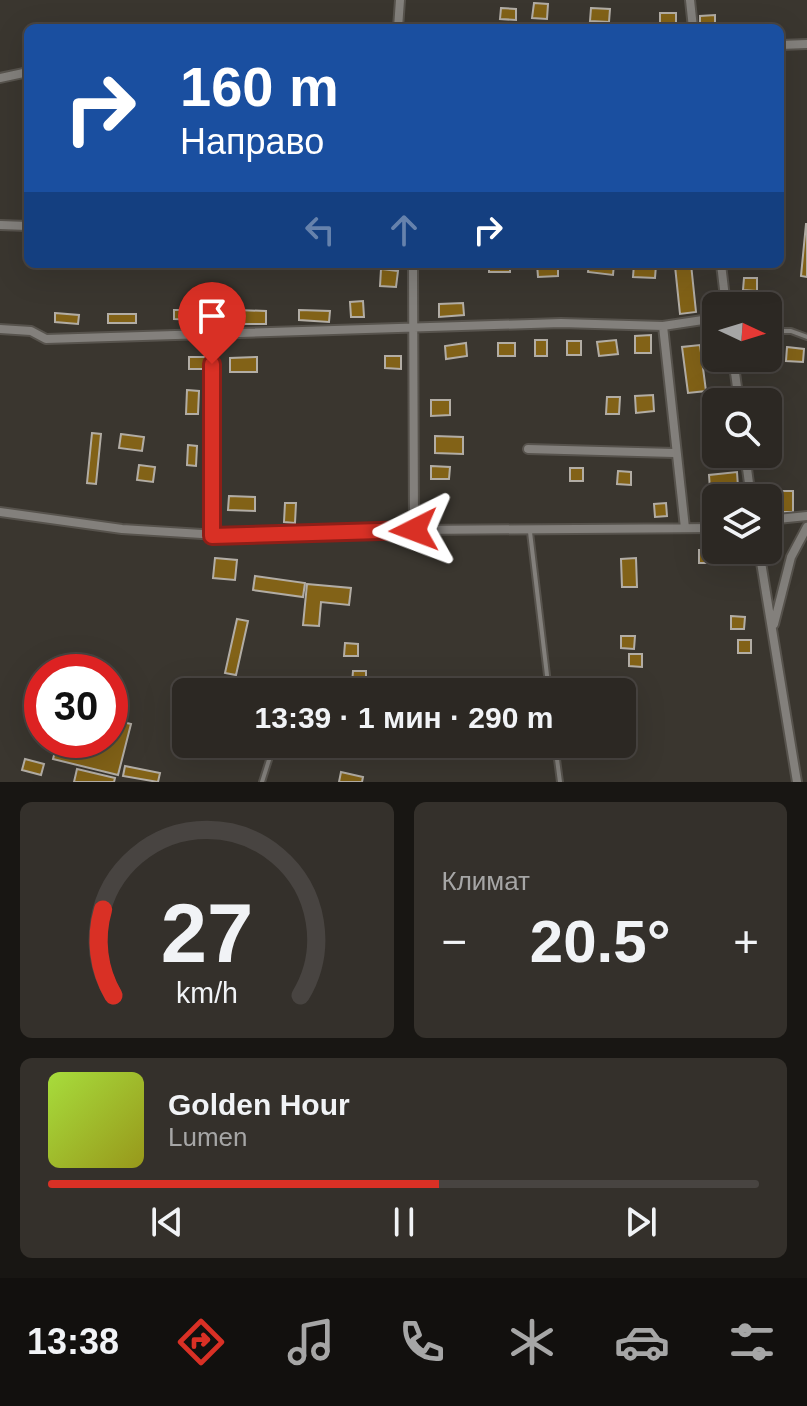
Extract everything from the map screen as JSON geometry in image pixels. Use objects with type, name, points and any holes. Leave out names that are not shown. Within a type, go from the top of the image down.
[{"type":"street","points":[[398,24],[400,0]]},
{"type":"street","points":[[690,0],[693,24]]},
{"type":"street","points":[[784,45],[807,44]]},
{"type":"street","points":[[0,78],[24,73]]},
{"type":"street","points":[[0,225],[24,226]]},
{"type":"street","points":[[413,268],[414,530]]},
{"type":"street","points":[[721,268],[724,292]]},
{"type":"street","points":[[0,329],[31,331],[46,339],[413,330],[561,323],[663,326],[702,320]]},
{"type":"street","points":[[663,326],[674,453],[685,528]]},
{"type":"street","points":[[212,335],[212,536]]},
{"type":"street","points":[[528,449],[674,453]]},
{"type":"street","points":[[0,512],[122,529],[212,536],[414,530],[702,528]]},
{"type":"street","points":[[782,519],[807,516]]},
{"type":"street","points":[[773,630],[791,557],[807,527]]},
{"type":"street","points":[[761,564],[797,782]]},
{"type":"lane","points":[[782,331],[807,337]]},
{"type":"lane","points":[[529,529],[547,678]]},
{"type":"lane","points":[[262,782],[270,758]]},
{"type":"lane","points":[[557,758],[560,782]]},
{"type":"building","points":[[534,3],[548,4],[547,19],[532,18]]},
{"type":"building","points":[[501,8],[516,9],[516,20],[500,19]]},
{"type":"building","points":[[591,8],[610,9],[609,22],[590,21]]},
{"type":"building","points":[[660,13],[676,13],[676,24],[660,24]]},
{"type":"building","points":[[715,15],[715,24],[700,24],[700,16]]},
{"type":"building","points":[[807,224],[807,277],[801,276]]},
{"type":"building","points":[[489,268],[510,268],[510,272],[489,272]]},
{"type":"building","points":[[537,268],[558,268],[558,276],[538,277]]},
{"type":"building","points":[[588,268],[614,268],[613,275],[588,272]]},
{"type":"building","points":[[634,268],[656,268],[655,278],[633,277]]},
{"type":"building","points":[[675,268],[691,268],[696,312],[680,314]]},
{"type":"building","points":[[381,269],[398,271],[396,287],[380,286]]},
{"type":"building","points":[[744,278],[757,278],[757,291],[743,290]]},
{"type":"building","points":[[363,301],[364,317],[351,317],[350,302]]},
{"type":"building","points":[[463,303],[464,315],[439,317],[439,304]]},
{"type":"building","points":[[174,310],[202,310],[202,320],[174,319]]},
{"type":"building","points":[[237,310],[266,311],[266,324],[237,324]]},
{"type":"building","points":[[299,310],[330,311],[329,322],[299,320]]},
{"type":"building","points":[[55,313],[79,315],[78,324],[55,322]]},
{"type":"building","points":[[108,314],[136,314],[136,323],[108,323]]},
{"type":"building","points":[[651,335],[651,353],[635,353],[635,336]]},
{"type":"building","points":[[535,340],[547,340],[547,356],[535,356]]},
{"type":"building","points":[[616,340],[618,354],[599,356],[597,342]]},
{"type":"building","points":[[567,341],[581,341],[581,355],[567,355]]},
{"type":"building","points":[[466,343],[467,356],[446,359],[445,346]]},
{"type":"building","points":[[498,343],[515,343],[515,356],[498,356]]},
{"type":"building","points":[[700,345],[706,388],[702,388],[702,391],[688,393],[682,347]]},
{"type":"building","points":[[787,347],[804,349],[803,362],[786,361]]},
{"type":"building","points":[[385,356],[401,356],[401,369],[385,368]]},
{"type":"building","points":[[189,357],[206,357],[206,369],[189,369]]},
{"type":"building","points":[[257,357],[257,372],[230,372],[230,358]]},
{"type":"building","points":[[187,390],[199,391],[198,414],[186,414]]},
{"type":"building","points":[[653,395],[654,411],[636,413],[635,396]]},
{"type":"building","points":[[607,397],[620,397],[619,414],[606,414]]},
{"type":"building","points":[[431,400],[450,400],[450,415],[431,416]]},
{"type":"building","points":[[92,433],[101,434],[96,484],[87,483]]},
{"type":"building","points":[[121,434],[144,437],[142,451],[119,448]]},
{"type":"building","points":[[435,436],[463,437],[463,454],[435,453]]},
{"type":"building","points":[[188,445],[197,446],[196,466],[187,465]]},
{"type":"building","points":[[139,465],[155,467],[153,482],[137,480]]},
{"type":"building","points":[[431,466],[450,467],[449,479],[431,479]]},
{"type":"building","points":[[570,468],[583,468],[583,481],[570,481]]},
{"type":"building","points":[[618,471],[631,472],[631,485],[617,484]]},
{"type":"building","points":[[737,472],[738,484],[710,484],[709,475]]},
{"type":"building","points":[[782,491],[793,491],[793,512],[782,512]]},
{"type":"building","points":[[229,496],[255,497],[255,511],[228,510]]},
{"type":"building","points":[[285,503],[296,503],[295,523],[284,522]]},
{"type":"building","points":[[666,503],[667,516],[655,517],[654,504]]},
{"type":"building","points":[[215,558],[237,560],[235,580],[213,578]]},
{"type":"building","points":[[636,558],[637,587],[622,587],[621,559]]},
{"type":"building","points":[[255,576],[305,583],[303,597],[253,590]]},
{"type":"building","points":[[307,584],[351,588],[349,605],[321,602],[319,626],[303,625]]},
{"type":"building","points":[[731,616],[745,617],[744,629],[731,629]]},
{"type":"building","points":[[237,619],[248,621],[236,675],[225,673]]},
{"type":"building","points":[[621,636],[635,636],[634,649],[621,648]]},
{"type":"building","points":[[738,640],[751,640],[751,653],[738,653]]},
{"type":"building","points":[[345,643],[358,644],[358,656],[344,656]]},
{"type":"building","points":[[629,654],[642,654],[642,667],[629,666]]},
{"type":"building","points":[[353,671],[366,671],[366,678],[352,678]]},
{"type":"building","points":[[53,758],[122,758],[118,775]]},
{"type":"building","points":[[25,759],[44,764],[41,775],[22,770]]},
{"type":"building","points":[[125,766],[160,773],[158,782],[123,776]]},
{"type":"building","points":[[77,769],[115,778],[114,782],[74,782]]},
{"type":"building","points":[[341,772],[363,777],[362,782],[339,782]]},
{"type":"route","points":[[212,364],[212,536],[414,530]]}]
